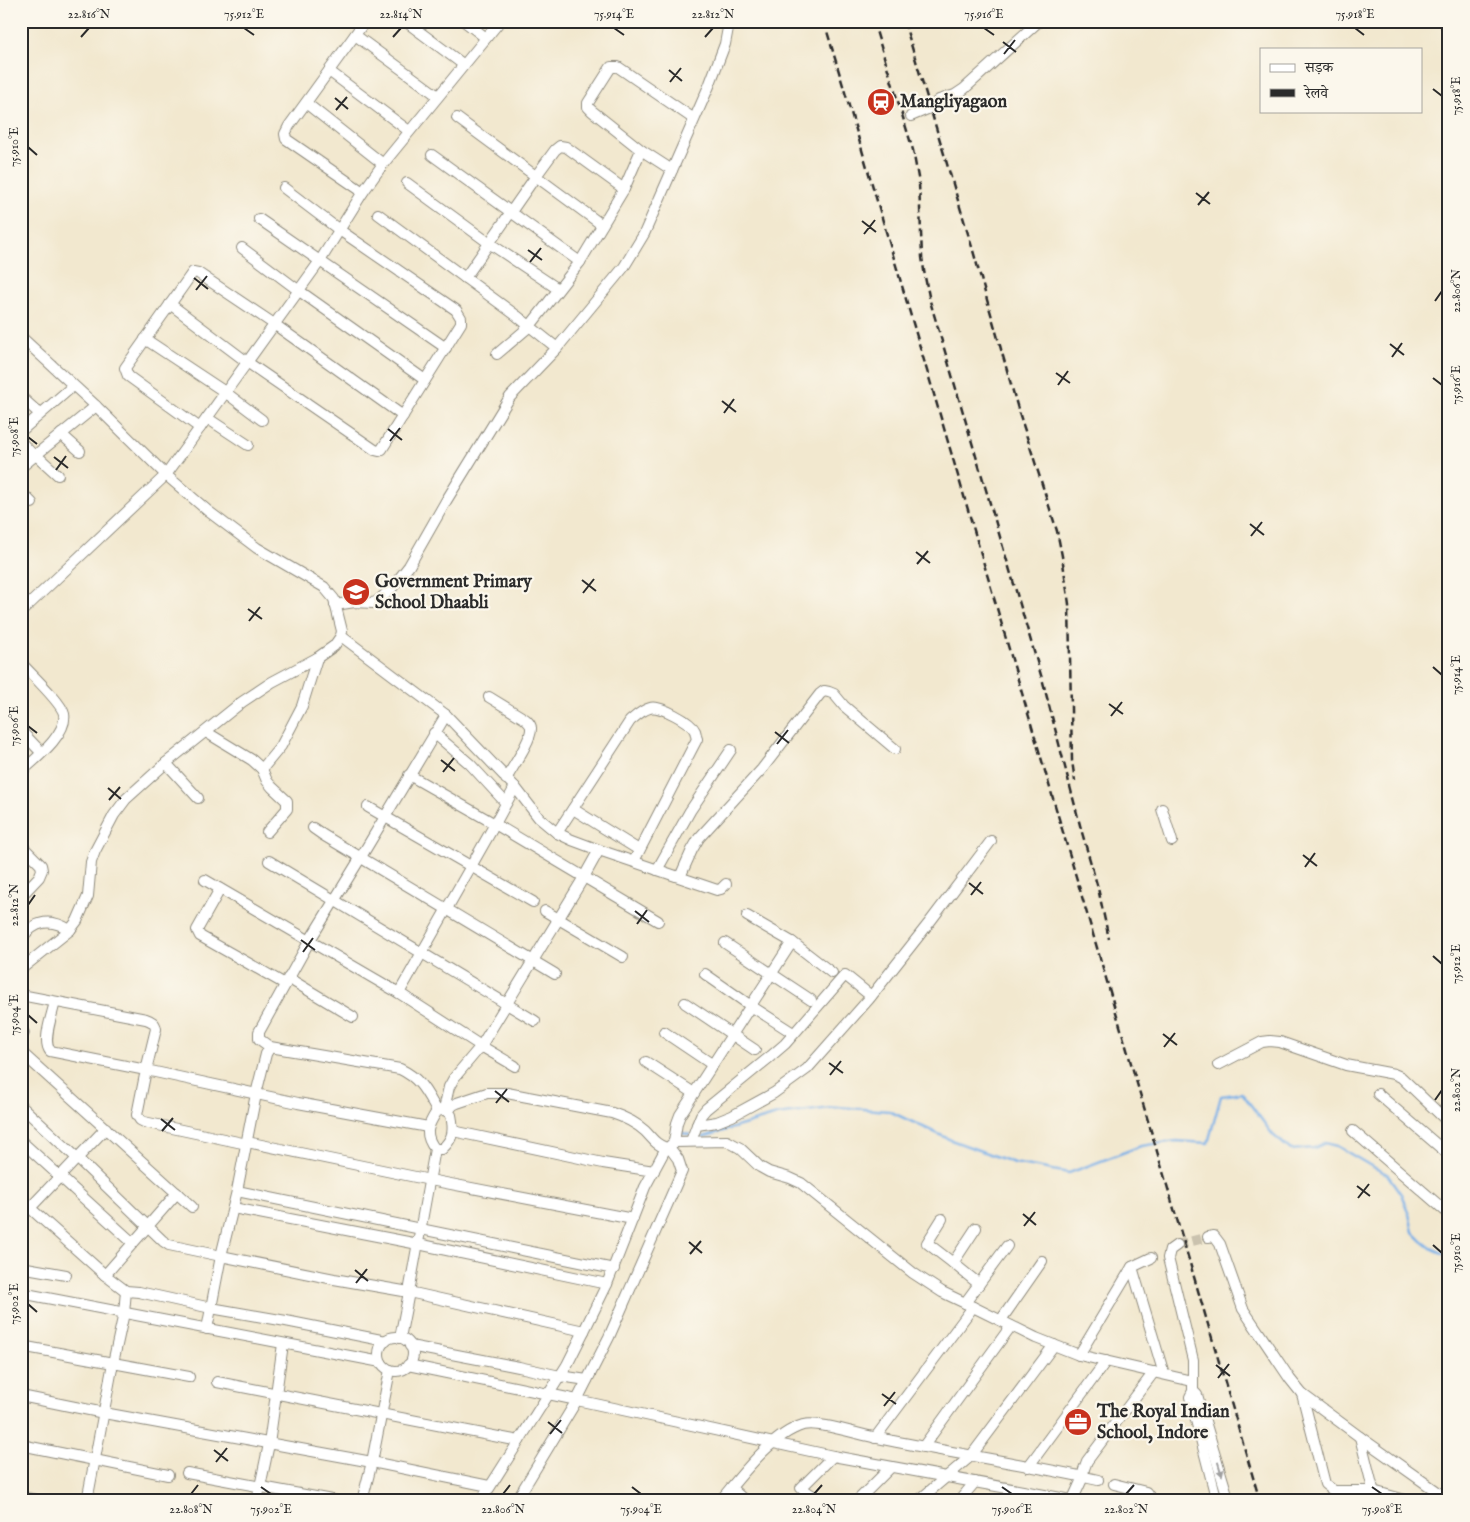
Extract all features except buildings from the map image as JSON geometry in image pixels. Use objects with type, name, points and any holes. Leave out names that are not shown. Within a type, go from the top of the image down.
[{"type":"main road","points":[[1446,21],[1449,29]]},
{"type":"street","points":[[362,192],[286,139],[285,134],[365,21]]},
{"type":"street","points":[[405,21],[464,65]]},
{"type":"street","points":[[464,21],[486,38]]},
{"type":"street","points":[[21,612],[166,475],[320,261],[362,192],[409,131],[500,21]]},
{"type":"street","points":[[336,605],[355,602],[373,603],[391,589],[409,566],[446,500],[510,397],[557,348],[624,267],[644,234],[709,86],[725,44],[728,28],[727,21]]},
{"type":"street","points":[[911,116],[930,108],[939,100],[955,95],[964,89],[1039,21]]},
{"type":"street","points":[[355,35],[438,96]]},
{"type":"street","points":[[672,170],[641,150],[588,107],[588,103],[612,67],[618,68],[694,120]]},
{"type":"street","points":[[329,71],[409,131]]},
{"type":"street","points":[[306,103],[383,164]]},
{"type":"street","points":[[457,118],[602,224]]},
{"type":"street","points":[[464,278],[536,176],[560,146],[566,147],[624,189]]},
{"type":"street","points":[[497,354],[530,326],[580,262],[624,189],[641,150]]},
{"type":"street","points":[[432,154],[580,262]]},
{"type":"street","points":[[407,183],[489,243],[558,289]]},
{"type":"street","points":[[170,304],[247,362],[375,450],[382,449],[446,348],[461,322],[461,318],[456,310],[338,230],[284,188]]},
{"type":"street","points":[[378,214],[557,348]]},
{"type":"street","points":[[259,218],[446,348]]},
{"type":"street","points":[[242,248],[425,380]]},
{"type":"street","points":[[200,428],[128,376],[126,368],[193,272],[198,273],[274,324],[402,416]]},
{"type":"street","points":[[21,337],[96,406],[166,475],[208,511],[257,548],[321,584],[330,592],[336,605],[342,631],[334,646],[242,702],[166,763],[126,799],[114,816],[95,851],[91,862],[88,896],[83,911],[70,930],[21,969]]},
{"type":"street","points":[[145,339],[225,392],[262,420]]},
{"type":"street","points":[[21,431],[73,386]]},
{"type":"street","points":[[21,397],[40,414]]},
{"type":"street","points":[[21,467],[96,406]]},
{"type":"street","points":[[207,418],[248,446]]},
{"type":"street","points":[[61,434],[80,450]]},
{"type":"street","points":[[21,442],[58,475]]},
{"type":"street","points":[[21,492],[32,503]]},
{"type":"street","points":[[341,636],[446,715],[515,787],[540,818],[557,832],[599,850],[717,890],[726,884]]},
{"type":"street","points":[[262,769],[281,746],[302,706],[317,658]]},
{"type":"street","points":[[21,663],[57,702],[64,713],[63,723],[57,736],[21,772]]},
{"type":"street","points":[[680,877],[699,838],[762,769],[824,691],[834,694],[844,706],[895,749]]},
{"type":"street","points":[[489,697],[530,723],[530,738],[506,779]]},
{"type":"street","points":[[557,832],[630,721],[640,712],[650,708],[658,708],[688,722],[695,731],[696,739],[634,861]]},
{"type":"street","points":[[207,1329],[221,1256],[266,1054],[265,1044],[259,1032],[310,940],[362,857],[446,715]]},
{"type":"street","points":[[21,731],[42,752]]},
{"type":"street","points":[[206,732],[252,760],[262,769],[272,787],[287,801],[287,809],[267,832]]},
{"type":"street","points":[[434,733],[470,764],[506,803]]},
{"type":"street","points":[[657,870],[690,811],[731,750]]},
{"type":"street","points":[[166,763],[198,798]]},
{"type":"street","points":[[409,775],[658,921]]},
{"type":"street","points":[[399,993],[515,787]]},
{"type":"street","points":[[368,807],[533,902]]},
{"type":"street","points":[[573,809],[639,850]]},
{"type":"street","points":[[1162,809],[1172,841]]},
{"type":"street","points":[[313,828],[555,974]]},
{"type":"street","points":[[265,1044],[400,1069],[411,1074],[443,1110],[451,1115],[453,1131],[448,1143],[442,1149],[435,1149],[428,1141],[428,1127],[443,1110],[487,1093],[507,1093],[612,1113],[628,1119],[644,1130],[658,1145],[674,1135],[695,1131],[732,1116],[774,1093],[807,1069],[872,996],[991,841]]},
{"type":"street","points":[[21,845],[40,865],[42,870],[39,877],[21,896]]},
{"type":"street","points":[[443,1110],[449,1087],[454,1078],[481,1046],[599,850]]},
{"type":"street","points":[[269,861],[536,1021]]},
{"type":"street","points":[[205,880],[399,993],[515,1066]]},
{"type":"street","points":[[220,889],[197,930],[200,936],[353,1016]]},
{"type":"street","points":[[545,911],[623,957]]},
{"type":"street","points":[[747,916],[792,942],[832,973]]},
{"type":"street","points":[[21,939],[25,926],[49,922],[61,924],[70,930]]},
{"type":"street","points":[[481,1501],[567,1365],[614,1269],[645,1188],[694,1093],[792,942]]},
{"type":"street","points":[[725,943],[810,1000]]},
{"type":"street","points":[[705,974],[790,1031]]},
{"type":"street","points":[[695,1131],[706,1109],[772,1056],[845,975],[872,996]]},
{"type":"street","points":[[21,996],[146,1019],[156,1025],[137,1115],[144,1122],[633,1219]]},
{"type":"street","points":[[55,1002],[47,1037],[47,1047],[50,1051],[356,1115],[428,1127]]},
{"type":"street","points":[[685,1003],[755,1050]]},
{"type":"street","points":[[664,1032],[713,1065]]},
{"type":"street","points":[[1218,1065],[1262,1042],[1280,1042],[1346,1065],[1401,1077],[1449,1123]]},
{"type":"street","points":[[21,1052],[192,1207]]},
{"type":"street","points":[[646,1062],[694,1093]]},
{"type":"street","points":[[1378,1094],[1449,1155]]},
{"type":"street","points":[[21,1106],[169,1245],[409,1292],[584,1331]]},
{"type":"street","points":[[30,1208],[106,1128]]},
{"type":"street","points":[[453,1131],[654,1171]]},
{"type":"street","points":[[674,1135],[695,1131],[727,1141],[740,1148],[760,1167],[801,1183],[913,1273],[935,1287],[1011,1326],[1079,1355],[1159,1373],[1192,1386],[1198,1395],[1229,1501]]},
{"type":"street","points":[[1353,1131],[1449,1214]]},
{"type":"street","points":[[516,1501],[577,1400],[613,1328],[682,1171],[674,1135]]},
{"type":"street","points":[[21,1141],[133,1243]]},
{"type":"street","points":[[400,1338],[435,1149]]},
{"type":"street","points":[[237,1191],[614,1269]]},
{"type":"street","points":[[106,1275],[177,1193]]},
{"type":"street","points":[[21,1200],[126,1291],[386,1341],[400,1338],[408,1342],[410,1346],[412,1356],[408,1365],[400,1370],[386,1368],[381,1362],[380,1350],[386,1341]]},
{"type":"street","points":[[233,1208],[418,1244],[607,1284]]},
{"type":"street","points":[[942,1218],[927,1243],[979,1284]]},
{"type":"street","points":[[953,1263],[976,1228]]},
{"type":"street","points":[[1208,1237],[1214,1236],[1220,1244],[1242,1310],[1302,1394],[1360,1438],[1449,1500]]},
{"type":"street","points":[[1177,1245],[1170,1250],[1168,1258],[1194,1360],[1190,1397],[1217,1501]]},
{"type":"street","points":[[875,1438],[969,1305],[979,1284],[1007,1246]]},
{"type":"street","points":[[1079,1355],[1132,1267],[1151,1258]]},
{"type":"street","points":[[1000,1320],[1042,1260]]},
{"type":"street","points":[[21,1267],[66,1275]]},
{"type":"street","points":[[1132,1267],[1159,1373]]},
{"type":"street","points":[[87,1501],[124,1313],[126,1291]]},
{"type":"street","points":[[21,1293],[381,1362]]},
{"type":"street","points":[[924,1447],[1011,1326]]},
{"type":"street","points":[[257,1501],[269,1444],[284,1344]]},
{"type":"street","points":[[918,1501],[971,1456],[1054,1345]]},
{"type":"street","points":[[21,1346],[189,1377]]},
{"type":"street","points":[[410,1346],[586,1380]]},
{"type":"street","points":[[1028,1467],[1106,1361]]},
{"type":"street","points":[[408,1365],[833,1456],[1074,1500],[1084,1477],[1087,1461],[1159,1373]]},
{"type":"street","points":[[362,1501],[372,1462],[390,1370]]},
{"type":"street","points":[[218,1382],[519,1441]]},
{"type":"street","points":[[1302,1394],[1325,1484],[1334,1491],[1409,1501]]},
{"type":"street","points":[[21,1396],[104,1414],[372,1462],[489,1486]]},
{"type":"street","points":[[720,1501],[752,1462],[772,1443],[796,1428],[806,1425],[818,1425],[875,1438],[1098,1480]]},
{"type":"street","points":[[1360,1438],[1374,1496]]},
{"type":"street","points":[[21,1445],[168,1475]]},
{"type":"street","points":[[821,1501],[801,1488],[833,1456]]},
{"type":"street","points":[[857,1501],[891,1467]]},
{"type":"street","points":[[187,1473],[337,1501]]},
{"type":"street","points":[[959,1501],[975,1482]]},
{"type":"street","points":[[1114,1484],[1146,1492],[1149,1496],[1149,1501]]},
{"type":"street","points":[[730,1488],[744,1501]]},
{"type":"street","points":[[1013,1501],[1021,1491]]},
{"type":"street","points":[[21,1496],[42,1501]]},
{"type":"waterway","points":[[703,1137],[777,1115],[838,1107],[889,1111],[951,1140],[1014,1163],[1069,1173],[1141,1146],[1176,1141],[1208,1143],[1221,1096],[1242,1093],[1273,1135],[1291,1150],[1314,1148],[1325,1143],[1337,1146],[1387,1174],[1401,1194],[1409,1214],[1413,1232],[1431,1248],[1449,1256]]},
{"type":"waterway","points":[[679,1132],[691,1135]]},
{"type":"tunnel","points":[[1177,1245],[1208,1237]]},
{"type":"railway","points":[[824,21],[1260,1501]]},
{"type":"railway","points":[[873,21],[913,150],[919,183],[922,257],[930,301],[1043,682],[1098,888],[1109,939]]},
{"type":"railway","points":[[904,21],[972,247],[1018,409],[1057,531],[1069,604],[1072,761],[1075,781]]},
{"type":"place","name":"Mangliyagaon","points":[[881,102]]},
{"type":"place","name":"Government Primary School Dhaabli","points":[[356,592]]},
{"type":"place","name":"The Royal Indian School, Indore","points":[[1078,1422]]}]
